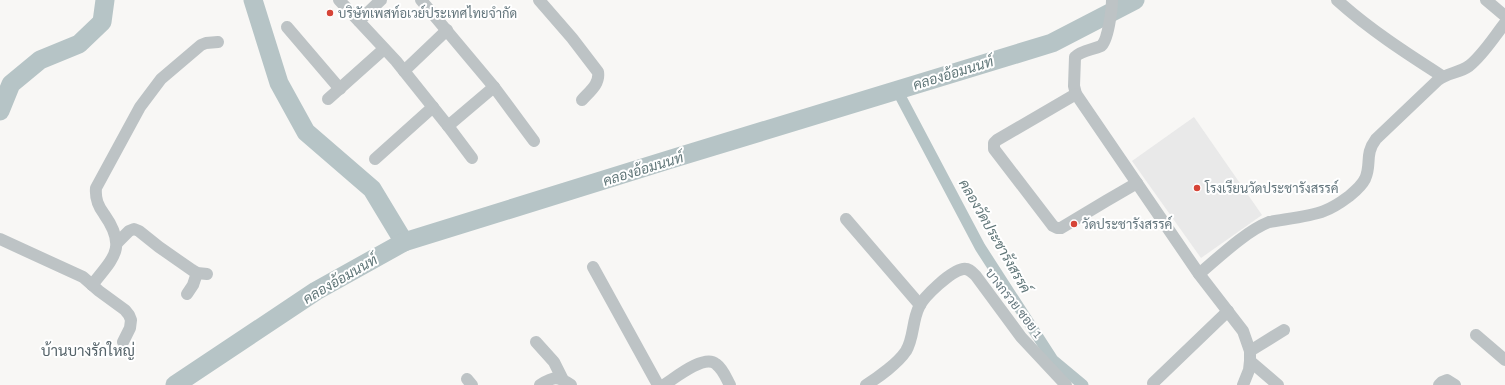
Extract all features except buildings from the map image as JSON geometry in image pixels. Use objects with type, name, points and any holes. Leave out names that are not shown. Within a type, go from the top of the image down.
[{"type":"street","points":[[339,0],[404,71],[472,158]]},
{"type":"street","points":[[359,21],[380,0]]},
{"type":"street","points":[[421,0],[494,87],[534,140]]},
{"type":"street","points":[[539,0],[572,38],[598,72],[599,78],[597,83],[582,100]]},
{"type":"street","points":[[1112,0],[1104,43],[1100,46],[1079,53],[1075,57],[1074,86],[1076,94],[1199,274],[1242,331],[1250,356],[1249,370],[1243,385]]},
{"type":"street","points":[[1337,0],[1353,15],[1374,31],[1442,76]]},
{"type":"street","points":[[1486,0],[1505,16]]},
{"type":"street","points":[[1199,274],[1227,250],[1261,225],[1269,222],[1323,212],[1339,204],[1356,191],[1364,180],[1368,171],[1369,152],[1376,139],[1442,76],[1468,66],[1476,59],[1505,23]]},
{"type":"street","points":[[288,27],[340,89]]},
{"type":"street","points":[[404,71],[447,30]]},
{"type":"street","points":[[117,243],[114,232],[98,206],[95,196],[96,188],[140,108],[161,79],[206,42],[218,42]]},
{"type":"street","points":[[328,99],[384,48]]},
{"type":"street","points":[[448,126],[494,87]]},
{"type":"street","points":[[1076,94],[997,140],[994,143],[994,149],[1053,226],[1057,228],[1061,228],[1137,183]]},
{"type":"street","points":[[375,159],[433,107]]},
{"type":"street","points":[[846,219],[920,305]]},
{"type":"street","points":[[92,285],[113,258],[117,243],[129,230],[134,228],[173,258],[202,273],[187,294]]},
{"type":"street","points":[[0,239],[83,277],[125,310],[130,315],[131,320],[130,328],[123,342]]},
{"type":"street","points":[[593,267],[658,385]]},
{"type":"street","name":"บางกรวย ซอย 1","points":[[866,385],[901,358],[907,350],[915,316],[920,305],[928,294],[963,269],[968,270],[976,276],[1022,337],[1066,385]]},
{"type":"street","points":[[1153,383],[1228,311]]},
{"type":"street","points":[[1250,356],[1284,330]]},
{"type":"street","points":[[1476,335],[1505,360]]},
{"type":"street","points":[[536,342],[554,362],[567,382]]},
{"type":"street","points":[[1250,356],[1278,385]]},
{"type":"street","points":[[664,385],[701,362],[710,361],[721,369],[730,385]]},
{"type":"street","points":[[540,385],[549,379],[555,378],[567,382]]},
{"type":"street","points":[[1439,385],[1447,380],[1455,385]]},
{"type":"shaded area","name":"โรงเรียนวัดประชารังสรรค์","points":[[1194,117],[1262,215],[1201,258],[1132,161]]},
{"type":"waterway","points":[[0,111],[11,84],[40,60],[79,44],[102,22],[105,0]]},
{"type":"waterway","points":[[253,0],[279,83],[306,132],[372,189],[404,242]]},
{"type":"waterway","name":"คลองอ้อมนนท์","points":[[175,385],[316,291],[404,242],[1052,43],[1135,0]]},
{"type":"waterway","name":"คลองวัดประชารังสรรค์","points":[[897,90],[980,247],[1053,360],[1083,385]]},
{"type":"place","name":"บริษัทเพสท์อเวย์ประเทศไทยจำกัด","points":[[330,13]]},
{"type":"place","name":"โรงเรียนวัดประชารังสรรค์","points":[[1197,188]]},
{"type":"place","name":"วัดประชารังสรรค์","points":[[1074,224]]},
{"type":"district","name":"บ้านบางรักใหญ่","points":[[88,351]]}]
